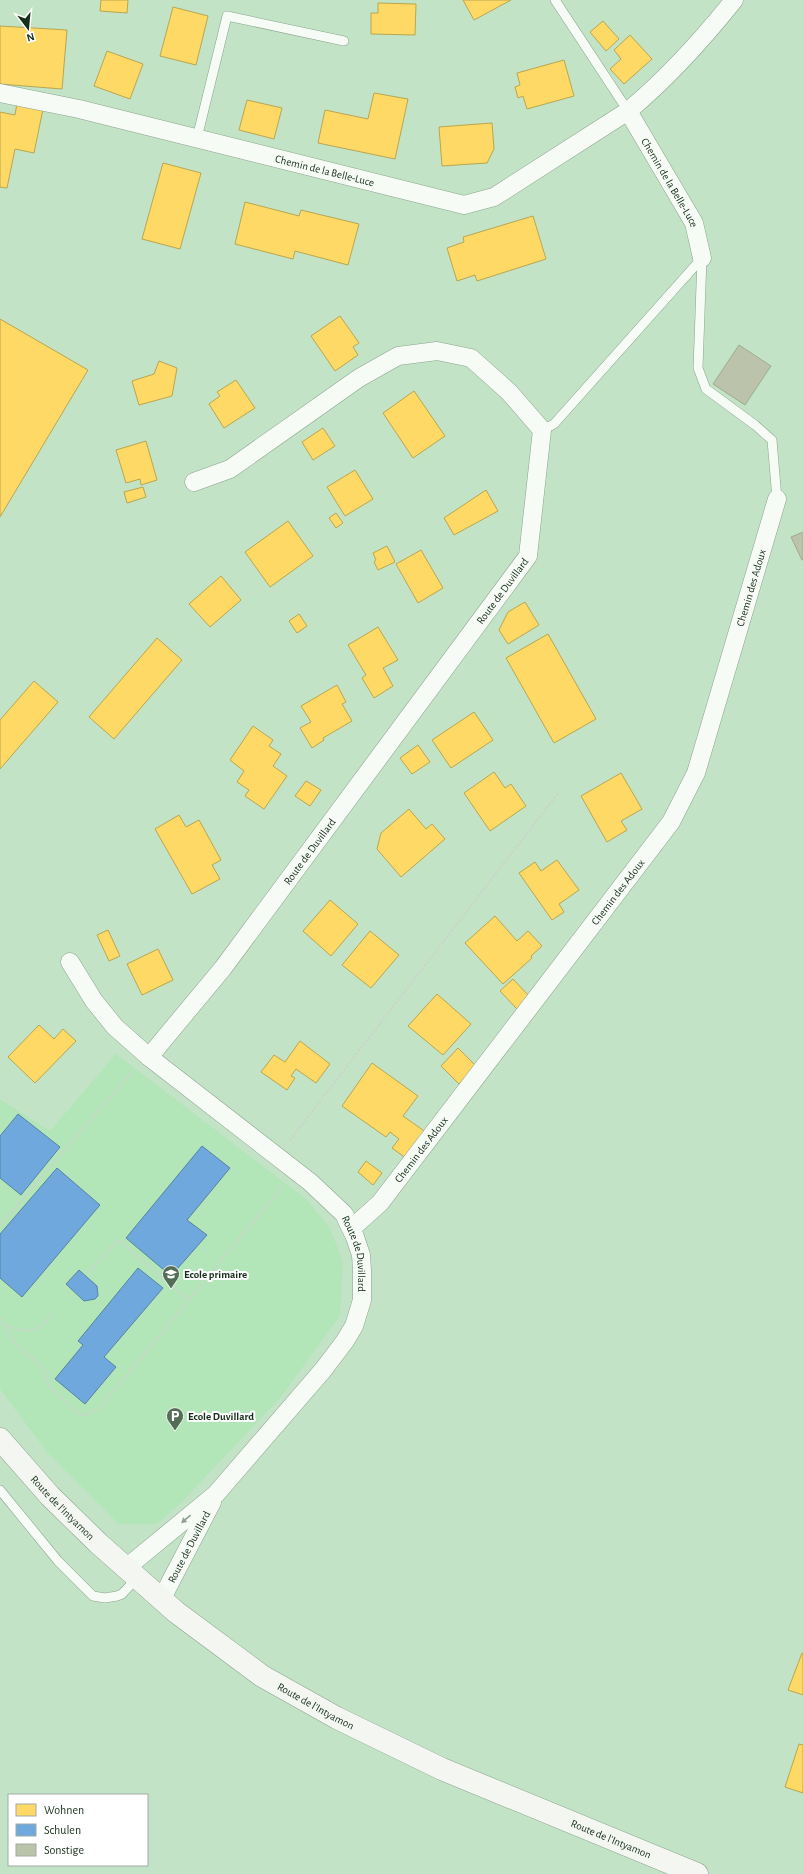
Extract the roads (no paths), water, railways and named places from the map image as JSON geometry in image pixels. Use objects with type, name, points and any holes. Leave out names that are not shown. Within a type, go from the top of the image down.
[{"type":"main road","name":"Route de l'Intyamon","points":[[0,1439],[50,1496],[131,1573],[161,1600],[232,1656],[262,1676],[337,1718],[442,1769],[697,1874]]},
{"type":"street","name":"Chemin de la Belle-Luce","points":[[0,93],[79,109],[464,205],[494,196],[628,110],[648,94],[682,61],[734,0]]},
{"type":"street","name":"Chemin de la Belle-Luce","points":[[628,110],[694,223],[702,258]]},
{"type":"street","points":[[194,482],[230,468],[359,378],[398,356],[437,351],[470,358],[509,392],[542,430]]},
{"type":"street","name":"Route de Duvillard","points":[[143,1062],[223,968],[528,556],[542,430]]},
{"type":"street","name":"Chemin des Adoux","points":[[352,1228],[380,1203],[671,822],[696,773],[777,498]]},
{"type":"street","name":"Route de Duvillard","points":[[70,962],[94,1001],[143,1062],[310,1182],[335,1204],[344,1214],[352,1228],[361,1255],[362,1300],[354,1326],[345,1341],[323,1370],[216,1494],[131,1573]]},
{"type":"street","name":"Route de Duvillard","points":[[161,1600],[216,1494]]},
{"type":"lane","points":[[555,0],[628,110]]},
{"type":"lane","points":[[197,138],[227,16],[344,41]]},
{"type":"lane","points":[[542,430],[554,424],[702,258]]},
{"type":"lane","points":[[702,258],[698,368],[706,389],[755,425],[772,440],[777,498]]},
{"type":"lane","points":[[0,1490],[58,1561],[93,1596],[104,1598],[122,1594],[131,1573]]},
{"type":"place","name":"Ecole primaire","points":[[171,1289]]},
{"type":"place","name":"Ecole Duvillard","points":[[175,1431]]}]
